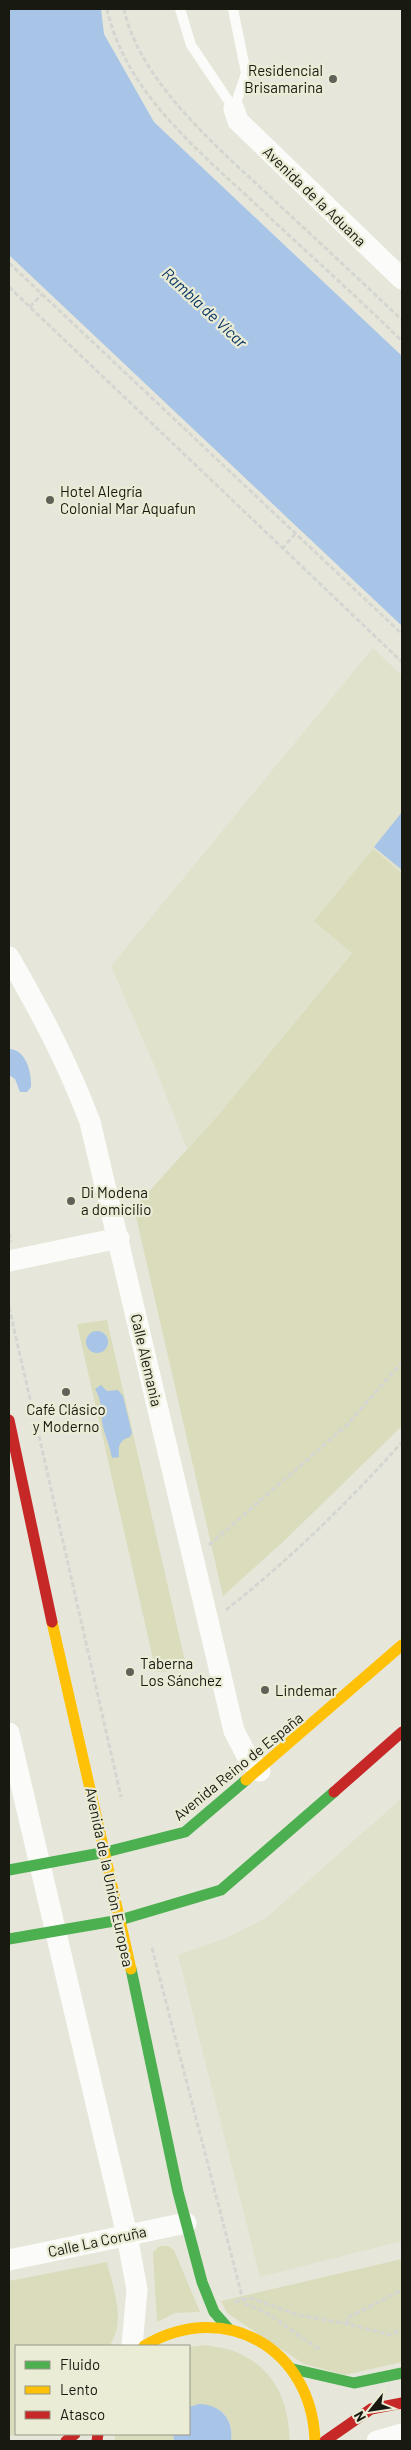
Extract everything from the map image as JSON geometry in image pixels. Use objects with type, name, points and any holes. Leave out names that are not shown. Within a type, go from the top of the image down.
[{"type":"street","name":"Avenida de la Aduana","points":[[234,110],[238,121],[402,279]]},
{"type":"street","name":"Calle Alemania","points":[[9,957],[48,1025],[71,1072],[90,1122],[119,1238],[174,1483],[234,1731],[246,1754],[260,1771]]},
{"type":"street","points":[[9,1261],[119,1238]]},
{"type":"street","name":"Avenida de la Unión Europea","points":[[9,1420],[15,1483],[106,1852],[186,2223],[202,2282],[213,2308],[228,2328]]},
{"type":"street","name":"Avenida Reino de España","points":[[9,1870],[106,1852],[185,1832],[260,1771],[402,1645]]},
{"type":"street","points":[[9,1939],[120,1920],[220,1890],[402,1732]]},
{"type":"street","points":[[9,1733],[127,2235],[137,2290],[135,2332],[132,2345]]},
{"type":"street","name":"Calle La Coruña","points":[[9,2260],[186,2223]]},
{"type":"street","points":[[146,2345],[176,2330],[202,2326],[228,2328],[253,2336],[268,2346],[293,2369],[307,2394],[315,2422],[315,2441]]},
{"type":"street","points":[[293,2369],[354,2383],[402,2373]]},
{"type":"street","points":[[325,2441],[371,2409],[402,2403]]},
{"type":"street","points":[[377,2441],[402,2434]]},
{"type":"lane","points":[[180,9],[191,46],[234,110]]},
{"type":"lane","points":[[233,9],[246,73],[234,110]]},
{"type":"path","points":[[107,9],[112,31],[146,93],[189,141],[402,341]]},
{"type":"path","points":[[124,9],[128,27],[160,84],[200,130],[402,320]]},
{"type":"path","points":[[9,263],[402,634]]},
{"type":"path","points":[[9,287],[402,662]]},
{"type":"path","points":[[30,307],[42,294]]},
{"type":"path","points":[[282,549],[296,533]]},
{"type":"path","points":[[9,1307],[36,1425]]},
{"type":"path","points":[[204,1546],[210,1545],[347,1424],[402,1362]]},
{"type":"path","points":[[38,1434],[120,1797]]},
{"type":"path","points":[[220,1615],[273,1573],[361,1488],[402,1442]]},
{"type":"path","points":[[143,1914],[243,2300],[246,2304],[259,2308],[279,2320],[305,2341],[327,2353]]},
{"type":"path","points":[[348,2324],[347,2318],[402,2290]]},
{"type":"path","points":[[213,2308],[251,2298],[298,2315],[348,2324],[391,2335],[402,2329]]},
{"type":"shaded area","points":[[373,648],[402,676],[402,891],[221,1112],[187,1149],[155,1067],[111,966]]},
{"type":"shaded area","points":[[373,849],[402,874],[402,1426],[285,1540],[223,1596],[134,1208],[221,1112],[352,953],[314,921]]},
{"type":"shaded area","points":[[107,1320],[187,1670],[156,1672],[77,1324]]},
{"type":"shaded area","points":[[402,1798],[402,2241],[260,2277],[178,1955],[226,1938],[266,1918]]},
{"type":"shaded area","points":[[160,2246],[168,2246],[174,2250],[200,2312],[175,2313],[157,2322],[153,2252]]},
{"type":"shaded area","points":[[402,2259],[402,2362],[345,2375],[304,2364],[227,2313],[221,2301]]},
{"type":"shaded area","points":[[107,2262],[118,2316],[117,2327],[110,2345],[15,2345],[15,2435],[9,2436],[9,2281]]},
{"type":"shaded area","points":[[206,2345],[236,2352],[261,2367],[270,2377],[283,2400],[289,2426],[290,2441],[231,2441],[230,2423],[221,2411],[207,2406],[190,2407],[190,2347]]},
{"type":"shaded area","points":[[115,2435],[173,2435],[174,2441],[115,2441]]},
{"type":"water","name":"Rambla de Vícar","points":[[9,9],[101,9],[104,34],[154,122],[402,356],[402,626],[9,255]]},
{"type":"water","points":[[402,812],[402,870],[374,847]]},
{"type":"water","points":[[9,1049],[20,1053],[27,1063],[31,1087],[27,1092],[20,1092],[15,1079],[9,1075]]},
{"type":"water","points":[[97,1331],[105,1334],[108,1342],[105,1350],[97,1353],[89,1350],[86,1342],[89,1334]]},
{"type":"water","points":[[101,1385],[107,1391],[118,1390],[123,1396],[132,1433],[130,1437],[120,1444],[119,1457],[112,1458],[103,1427],[100,1403],[95,1389]]},
{"type":"water","points":[[199,2404],[220,2410],[228,2420],[231,2441],[174,2441],[173,2435],[190,2435],[190,2407]]},
{"type":"traffic: fast","points":[[9,1870],[106,1852],[185,1832],[246,1780]]},
{"type":"traffic: fast","points":[[9,1939],[120,1920],[221,1890],[334,1792]]},
{"type":"traffic: fast","points":[[131,1969],[178,2192],[202,2282],[214,2312],[228,2328]]},
{"type":"traffic: fast","points":[[293,2369],[354,2383],[402,2373]]},
{"type":"traffic: slow","points":[[52,1622],[131,1969]]},
{"type":"traffic: slow","points":[[246,1780],[402,1645]]},
{"type":"traffic: slow","points":[[146,2345],[174,2332],[204,2328],[232,2330],[258,2341],[281,2357],[298,2380],[310,2408],[315,2441]]},
{"type":"traffic: jam","points":[[9,1420],[52,1622]]},
{"type":"traffic: jam","points":[[334,1792],[402,1732]]},
{"type":"traffic: jam","points":[[325,2441],[371,2409],[402,2403]]},
{"type":"traffic: jam","points":[[66,2441],[74,2435]]},
{"type":"traffic: jam","points":[[97,2441],[98,2435]]},
{"type":"place","name":"Residencial Brisamarina","points":[[333,79]]},
{"type":"place","name":"Hotel Alegría Colonial Mar Aquafun","points":[[50,500]]},
{"type":"place","name":"Di Modena a domicilio","points":[[71,1201]]},
{"type":"place","name":"Café Clásico y Moderno","points":[[66,1392]]},
{"type":"place","name":"Taberna Los Sánchez","points":[[130,1672]]},
{"type":"place","name":"Lindemar","points":[[265,1690]]}]
